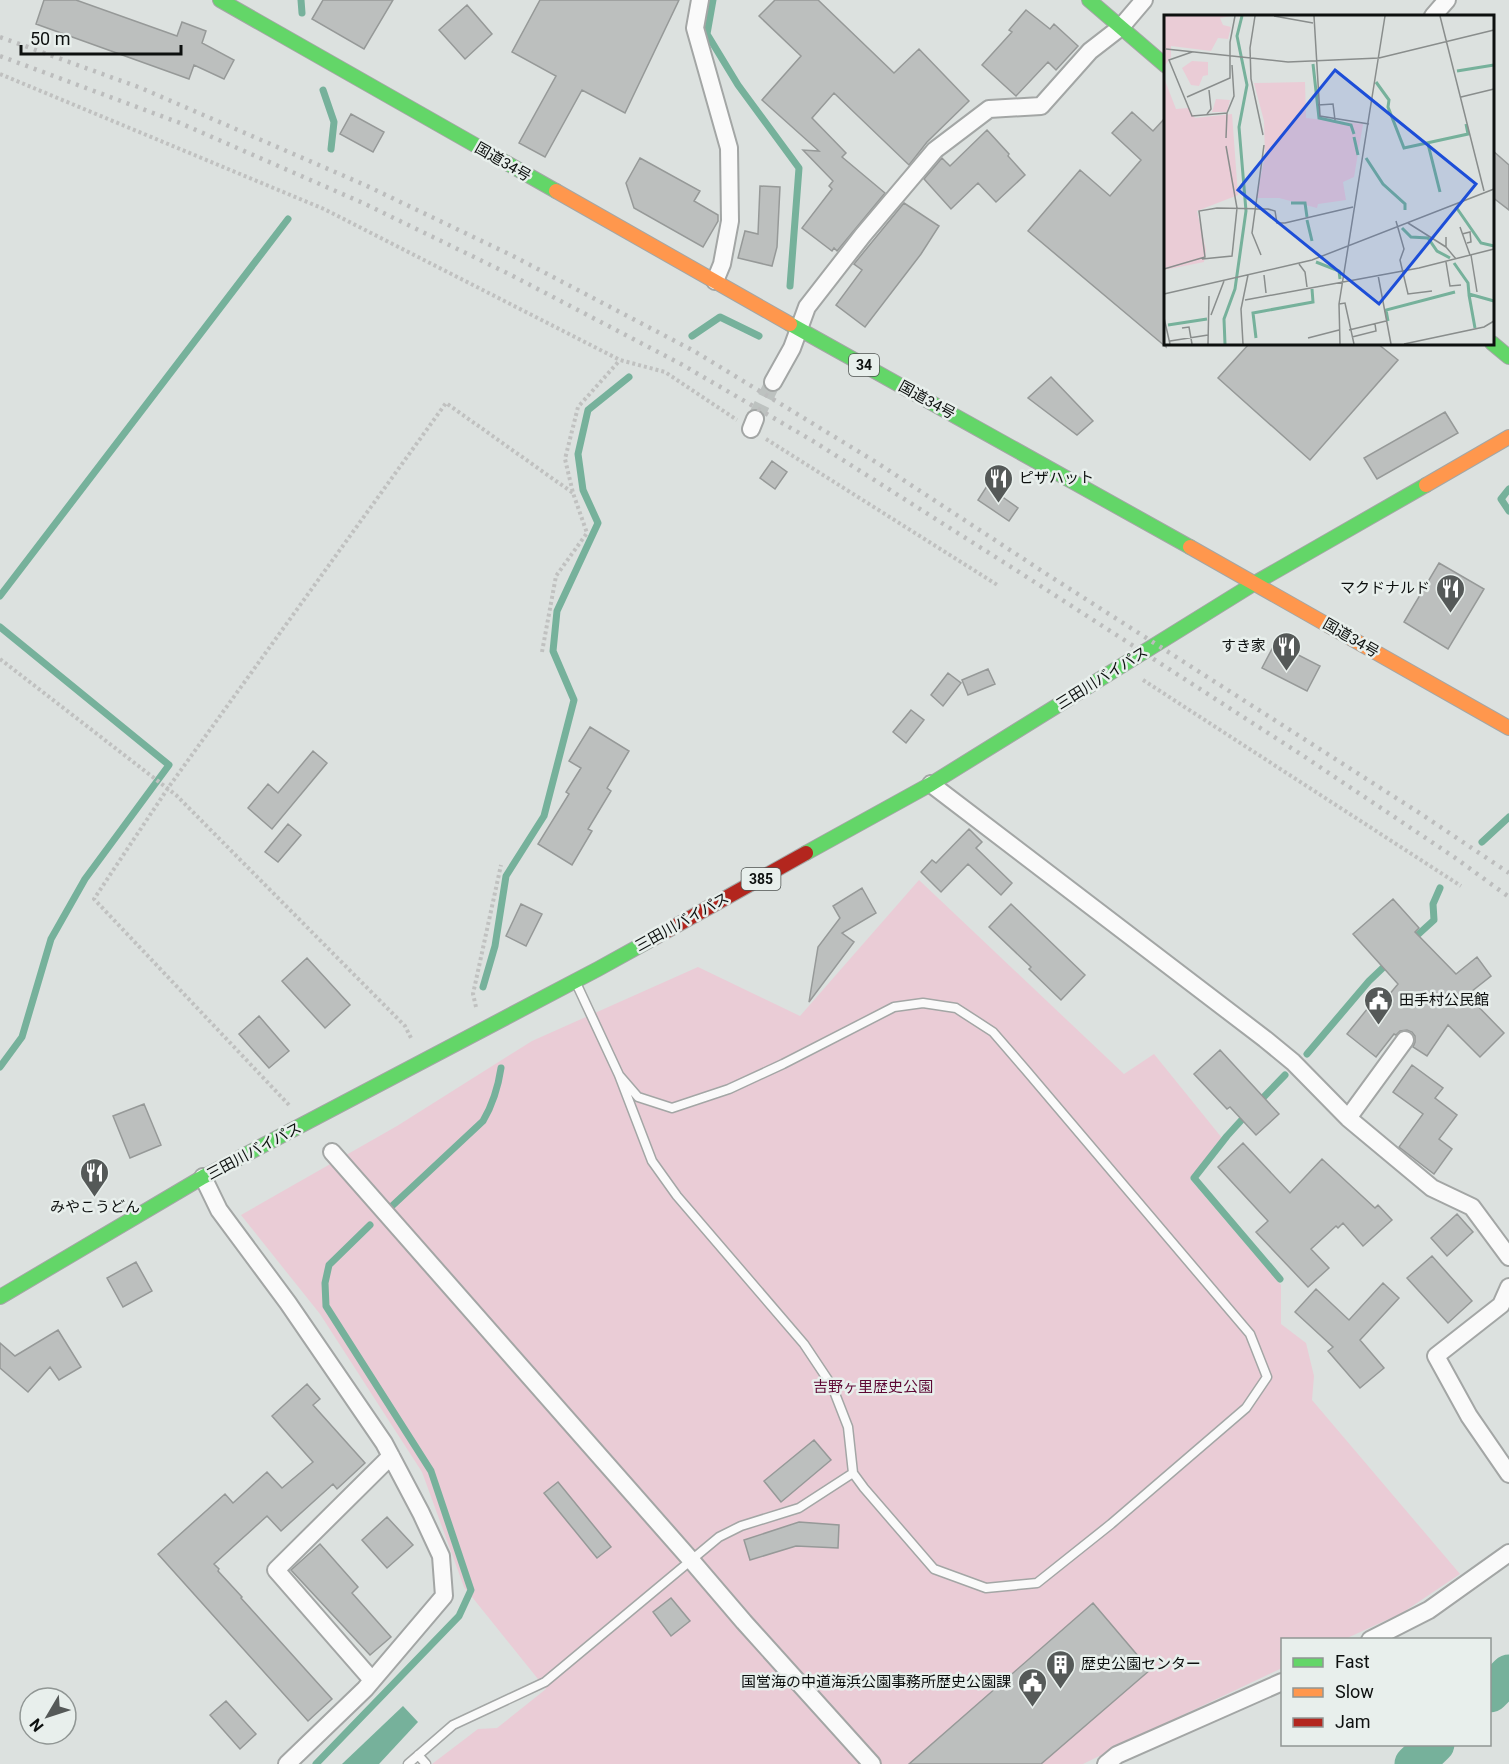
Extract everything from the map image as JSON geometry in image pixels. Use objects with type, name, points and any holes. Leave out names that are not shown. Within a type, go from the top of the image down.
[{"type":"main road","name":"国道34号","points":[[220,0],[1509,728]]},
{"type":"main road","points":[[1089,0],[1164,64]]},
{"type":"main road","points":[[1494,345],[1509,357]]},
{"type":"main road","name":"三田川バイパス","points":[[0,1297],[203,1177],[575,981],[931,784],[1255,583],[1509,437]]},
{"type":"street","points":[[700,0],[695,28],[729,148],[730,221],[722,264],[716,281]]},
{"type":"street","points":[[773,382],[792,348],[807,307],[863,235],[935,150],[989,110],[1041,106],[1090,51],[1121,27],[1144,0]]},
{"type":"street","points":[[1434,15],[1447,0]]},
{"type":"street","points":[[931,784],[1265,1039],[1293,1062],[1348,1118],[1432,1188],[1472,1207],[1509,1257]]},
{"type":"street","points":[[1348,1118],[1405,1040]]},
{"type":"street","points":[[332,1152],[744,1622],[872,1764]]},
{"type":"street","points":[[203,1177],[219,1210],[288,1303],[384,1443],[441,1556],[444,1596],[372,1680],[287,1764]]},
{"type":"street","points":[[1509,1287],[1501,1305],[1436,1356],[1469,1416],[1509,1474]]},
{"type":"street","points":[[372,1680],[276,1570],[391,1456]]},
{"type":"street","points":[[1374,1638],[1429,1610],[1509,1553]]},
{"type":"street","points":[[1106,1764],[1117,1755],[1281,1682]]},
{"type":"lane","points":[[575,981],[619,1075],[652,1161],[677,1196],[804,1344],[832,1386],[848,1427],[853,1473],[934,1569],[986,1588],[1037,1583],[1111,1524],[1246,1408],[1267,1377],[1250,1334],[993,1032],[956,1008],[924,1003],[894,1007],[740,1084],[672,1108],[638,1097],[619,1075]]},
{"type":"lane","points":[[408,1764],[453,1725],[545,1682],[719,1537],[741,1526],[799,1508],[853,1473]]},
{"type":"lane","points":[[418,1755],[426,1764]]},
{"type":"path","points":[[0,74],[324,209],[620,360],[665,372],[753,424],[999,586]]},
{"type":"path","points":[[542,652],[556,576],[587,533],[573,493],[565,459],[578,407],[620,360]]},
{"type":"path","points":[[306,1123],[94,899],[168,788],[446,403],[573,493]]},
{"type":"path","points":[[0,660],[168,788],[405,1026],[422,1062]]},
{"type":"path","points":[[1124,664],[1137,676],[1461,886]]},
{"type":"path","points":[[479,1032],[473,994],[501,865]]},
{"type":"green space","name":"吉野ヶ里歴史公園","points":[[919,880],[1124,1074],[1154,1054],[1222,1138],[1190,1179],[1281,1285],[1281,1324],[1306,1343],[1314,1376],[1312,1400],[1460,1574],[1402,1613],[1347,1638],[1281,1638],[1281,1668],[1083,1764],[432,1764],[478,1729],[497,1728],[546,1689],[464,1587],[422,1472],[320,1314],[241,1215],[397,1126],[532,1041],[698,967],[800,1016]]},
{"type":"shaded area","points":[[403,1706],[418,1722],[379,1764],[342,1764]]},
{"type":"building","points":[[44,0],[76,0],[177,36],[182,22],[206,31],[202,43],[234,60],[224,79],[194,65],[189,79],[36,24]]},
{"type":"building","points":[[323,0],[393,0],[364,49],[312,19]]},
{"type":"building","points":[[540,0],[679,0],[625,113],[582,90],[545,157],[519,143],[556,76],[512,52]]},
{"type":"building","points":[[775,0],[818,0],[894,73],[919,49],[969,101],[927,142],[909,165],[834,93],[812,118],[846,153],[842,157],[885,193],[837,251],[834,248],[832,251],[802,228],[832,189],[829,186],[833,181],[803,150],[819,151],[762,100],[801,56],[759,16]]},
{"type":"building","points":[[467,5],[492,34],[465,59],[439,30]]},
{"type":"building","points":[[1026,10],[1050,29],[1054,24],[1078,46],[1056,70],[1048,62],[1016,96],[982,65],[1012,32],[1009,30]]},
{"type":"building","points":[[1132,112],[1153,131],[1164,119],[1164,345],[1166,347],[1028,231],[1080,170],[1110,196],[1141,160],[1112,133]]},
{"type":"building","points":[[351,114],[384,132],[373,152],[340,134]]},
{"type":"building","points":[[987,130],[1025,175],[996,202],[978,183],[951,209],[924,179],[942,158],[950,166]]},
{"type":"building","points":[[1494,152],[1509,165],[1509,210],[1494,199]]},
{"type":"building","points":[[640,158],[700,191],[694,201],[718,215],[718,221],[703,247],[634,208],[626,183]]},
{"type":"building","points":[[760,186],[780,187],[777,247],[772,266],[738,258],[745,231],[758,234]]},
{"type":"building","points":[[904,203],[939,226],[921,254],[865,327],[836,305],[862,270],[854,264]]},
{"type":"building","points":[[1248,345],[1379,345],[1398,360],[1310,460],[1218,378]]},
{"type":"building","points":[[1051,377],[1093,421],[1077,435],[1028,398]]},
{"type":"building","points":[[1445,412],[1458,433],[1377,479],[1364,458]]},
{"type":"building","points":[[772,461],[787,472],[775,489],[760,478]]},
{"type":"building","name":"ピザハット","points":[[987,486],[1018,508],[1009,521],[978,500]]},
{"type":"building","points":[[1439,563],[1484,589],[1448,649],[1404,622]]},
{"type":"building","points":[[1275,643],[1320,666],[1307,691],[1262,668]]},
{"type":"building","points":[[988,669],[995,684],[968,695],[962,680]]},
{"type":"building","points":[[948,673],[961,683],[943,706],[931,695]]},
{"type":"building","points":[[911,710],[924,720],[906,743],[893,732]]},
{"type":"building","points":[[590,727],[629,751],[607,788],[611,791],[588,829],[592,831],[572,865],[538,844],[569,794],[566,792],[581,768],[569,761]]},
{"type":"building","points":[[313,751],[327,763],[272,829],[248,808],[268,784],[278,793]]},
{"type":"building","points":[[288,824],[301,835],[278,862],[265,852]]},
{"type":"building","points":[[969,829],[982,842],[976,848],[1012,883],[1001,895],[968,864],[941,892],[921,872],[932,860],[936,863]]},
{"type":"building","points":[[862,888],[876,913],[842,933],[854,942],[809,1002],[818,947],[840,918],[833,906]]},
{"type":"building","points":[[1393,899],[1419,928],[1415,932],[1456,974],[1477,957],[1491,976],[1467,995],[1504,1033],[1480,1057],[1448,1025],[1427,1056],[1413,1047],[1415,1036],[1407,1030],[1394,1034],[1376,1057],[1347,1034],[1372,1003],[1378,1008],[1398,984],[1353,934]]},
{"type":"building","points":[[521,904],[542,914],[526,946],[506,936]]},
{"type":"building","points":[[1011,904],[1085,975],[1061,1000],[1029,969],[1031,967],[989,927]]},
{"type":"building","points":[[307,958],[350,1005],[325,1028],[282,981]]},
{"type":"building","points":[[259,1016],[289,1051],[269,1068],[239,1034]]},
{"type":"building","points":[[1220,1050],[1279,1114],[1256,1135],[1230,1107],[1227,1109],[1194,1074]]},
{"type":"building","points":[[1412,1065],[1443,1088],[1435,1098],[1457,1115],[1439,1139],[1452,1149],[1434,1174],[1399,1147],[1423,1114],[1393,1092]]},
{"type":"building","points":[[144,1104],[161,1145],[130,1158],[113,1116]]},
{"type":"building","points":[[1243,1143],[1290,1193],[1322,1159],[1375,1208],[1378,1205],[1392,1220],[1363,1246],[1343,1223],[1338,1228],[1336,1226],[1311,1249],[1329,1268],[1308,1287],[1256,1232],[1268,1221],[1218,1167]]},
{"type":"building","points":[[1457,1214],[1473,1232],[1447,1256],[1431,1238]]},
{"type":"building","points":[[1432,1256],[1472,1301],[1448,1323],[1407,1278]]},
{"type":"building","points":[[136,1262],[152,1291],[123,1307],[107,1278]]},
{"type":"building","points":[[1383,1283],[1399,1298],[1360,1340],[1384,1368],[1360,1388],[1328,1351],[1333,1347],[1295,1312],[1316,1289],[1349,1320]]},
{"type":"building","points":[[58,1330],[81,1367],[59,1380],[50,1367],[28,1392],[0,1368],[0,1343],[15,1356]]},
{"type":"building","points":[[307,1384],[320,1399],[313,1405],[365,1463],[337,1489],[333,1484],[281,1531],[267,1516],[214,1564],[241,1598],[332,1699],[308,1721],[158,1554],[225,1494],[233,1503],[267,1472],[282,1488],[313,1462],[272,1416]]},
{"type":"building","points":[[814,1440],[831,1460],[781,1502],[764,1481]]},
{"type":"building","points":[[558,1482],[611,1547],[597,1558],[544,1493]]},
{"type":"building","points":[[387,1517],[413,1545],[387,1568],[362,1540]]},
{"type":"building","points":[[799,1522],[839,1525],[838,1548],[796,1546],[750,1560],[744,1540]]},
{"type":"building","points":[[320,1544],[358,1587],[352,1593],[391,1637],[370,1655],[291,1570]]},
{"type":"building","points":[[671,1598],[690,1621],[671,1636],[653,1612]]},
{"type":"building","name":"歴史公園センター","points":[[1093,1603],[1150,1670],[1041,1764],[909,1764]]},
{"type":"building","points":[[226,1701],[256,1734],[240,1749],[210,1715]]},
{"type":"waterway","points":[[301,0],[302,13]]},
{"type":"waterway","points":[[713,0],[707,34],[738,85],[799,168],[790,286]]},
{"type":"waterway","points":[[323,90],[334,122],[331,149]]},
{"type":"waterway","points":[[0,596],[288,219]]},
{"type":"waterway","points":[[692,336],[720,317],[759,336]]},
{"type":"waterway","points":[[483,987],[495,946],[506,876],[544,816],[574,700],[553,651],[557,611],[598,523],[583,490],[578,454],[588,410],[629,377]]},
{"type":"waterway","points":[[1509,489],[1501,499],[1509,511]]},
{"type":"waterway","points":[[0,627],[169,765],[85,879],[51,939],[22,1037],[0,1067]]},
{"type":"waterway","points":[[1482,842],[1509,817]]},
{"type":"waterway","points":[[1412,940],[1434,920],[1433,904],[1440,888]]},
{"type":"waterway","points":[[1307,1054],[1369,981],[1389,962]]},
{"type":"waterway","points":[[392,1206],[483,1121],[495,1096],[501,1068]]},
{"type":"waterway","points":[[1257,1104],[1285,1075]]},
{"type":"waterway","points":[[1247,1114],[1194,1178],[1280,1279]]},
{"type":"waterway","points":[[316,1764],[459,1616],[471,1590],[431,1471],[326,1306],[325,1283],[329,1265],[370,1225]]},
{"type":"waterway","points":[[1491,1692],[1509,1674]]},
{"type":"waterway","points":[[1414,1764],[1433,1746]]},
{"type":"tunnel","points":[[755,419],[773,382]]},
{"type":"railway","points":[[0,37],[141,88],[365,185],[513,256],[694,351],[879,464],[1509,873]]},
{"type":"railway","points":[[0,56],[180,123],[363,203],[511,275],[681,364],[813,441],[1019,572],[1302,755],[1454,857],[1509,897]]},
{"type":"traffic: fast","points":[[220,0],[556,191]]},
{"type":"traffic: fast","points":[[1089,0],[1164,64]]},
{"type":"traffic: fast","points":[[790,324],[1190,547]]},
{"type":"traffic: fast","points":[[1494,345],[1509,357]]},
{"type":"traffic: fast","points":[[806,853],[931,784],[1255,583],[1426,485]]},
{"type":"traffic: fast","points":[[0,1297],[203,1177],[654,938]]},
{"type":"traffic: slow","points":[[556,191],[790,324]]},
{"type":"traffic: slow","points":[[1426,485],[1509,437]]},
{"type":"traffic: slow","points":[[1190,547],[1509,728]]},
{"type":"traffic: jam","points":[[654,938],[806,853]]},
{"type":"place","name":"ピザハット","points":[[998,504]]},
{"type":"place","name":"マクドナルド","points":[[1451,614]]},
{"type":"place","name":"すき家","points":[[1287,672]]},
{"type":"place","name":"田手村公民館","points":[[1378,1026]]},
{"type":"place","name":"みやこうどん","points":[[95,1198]]},
{"type":"place","name":"歴史公園センター","points":[[1060,1690]]},
{"type":"place","name":"国営海の中道海浜公園事務所歴史公園課","points":[[1032,1708]]}]
